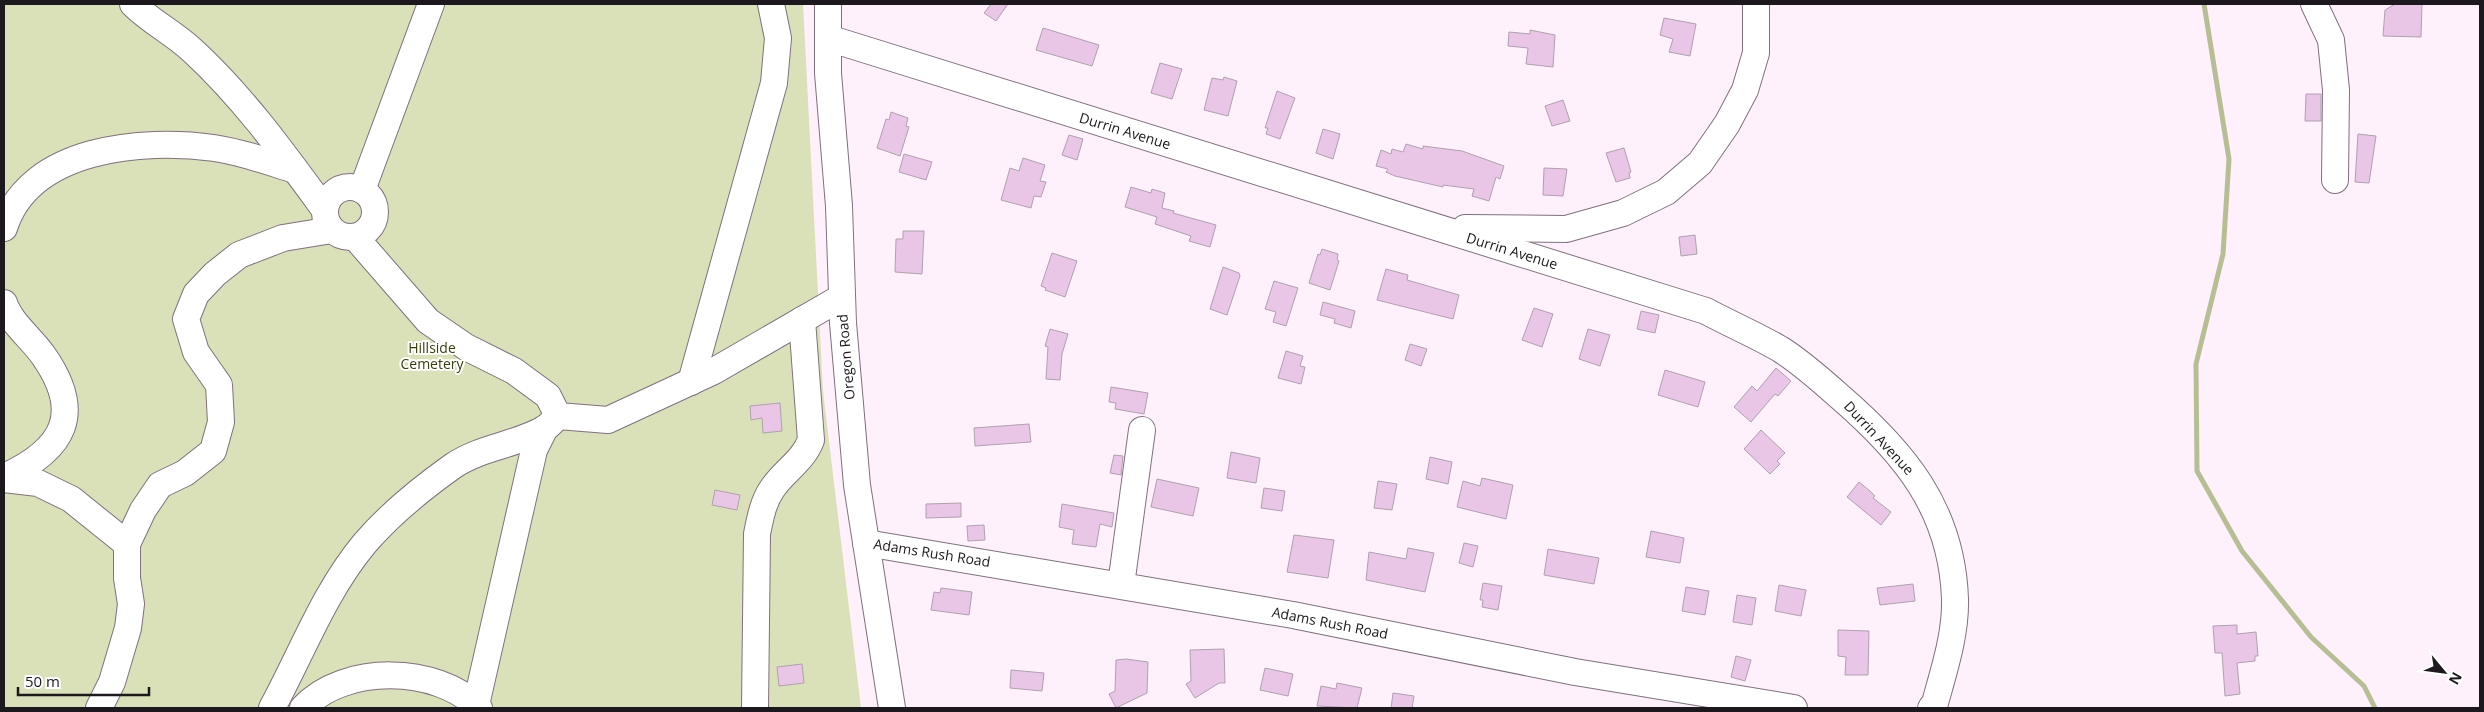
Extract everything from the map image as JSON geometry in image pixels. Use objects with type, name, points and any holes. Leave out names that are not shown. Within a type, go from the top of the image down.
[{"type":"street","points":[[133,4],[192,50],[222,79],[254,115],[337,226],[428,321],[466,347],[514,371],[548,396],[551,422],[534,450],[477,707],[454,691],[432,682],[409,676],[382,676],[359,678],[333,686],[310,701],[303,708]]},
{"type":"street","points":[[362,190],[431,4]]},
{"type":"street","points":[[691,382],[774,83],[778,38],[771,4]]},
{"type":"street","name":"Oregon Road","points":[[828,4],[828,73],[839,206],[842,296],[857,485],[892,708]]},
{"type":"street","points":[[1434,227],[1566,229],[1623,213],[1666,192],[1700,163],[1727,124],[1746,90],[1756,54],[1756,4]]},
{"type":"street","points":[[2314,4],[2331,40],[2336,90],[2337,146],[2335,180]]},
{"type":"street","name":"Durrin Avenue","points":[[828,38],[1706,311],[1781,350],[1822,381],[1864,417],[1904,461],[1927,493],[1943,531],[1952,567],[1955,601],[1949,650],[1931,708]]},
{"type":"street","points":[[4,228],[21,196],[41,176],[74,159],[104,152],[147,146],[187,145],[216,148],[295,170]]},
{"type":"street","points":[[99,708],[112,682],[128,628],[131,604],[127,578],[127,544],[143,510],[160,485],[185,473],[213,451],[221,422],[219,385],[196,352],[186,319],[196,294],[215,274],[239,255],[283,238],[337,226],[368,230],[375,216],[372,201],[362,190],[354,187],[338,190],[327,202],[337,226]]},
{"type":"street","points":[[272,708],[315,621],[337,582],[365,543],[397,511],[455,465],[488,448],[551,422],[608,420],[714,371],[842,296]]},
{"type":"street","points":[[4,303],[43,355],[55,375],[65,399],[65,423],[53,442],[38,459],[4,478]]},
{"type":"street","points":[[756,708],[757,534],[762,509],[772,489],[806,452],[811,440],[802,320]]},
{"type":"street","points":[[1121,586],[1142,430]]},
{"type":"street","points":[[4,478],[38,483],[71,499],[127,544]]},
{"type":"street","name":"Adams Rush Road","points":[[866,543],[1292,616],[1575,672],[1794,708]]},
{"type":"green space","name":"Hillside Cemetery","points":[[4,4],[803,4],[823,391],[861,708],[4,708]]},
{"type":"building","points":[[991,4],[1008,4],[996,21],[984,13]]},
{"type":"building","points":[[2395,4],[2422,4],[2421,37],[2383,36],[2385,10]]},
{"type":"building","points":[[1664,18],[1696,24],[1690,56],[1669,52],[1673,39],[1660,35]]},
{"type":"building","points":[[1043,28],[1099,45],[1092,66],[1036,50]]},
{"type":"building","points":[[1530,30],[1555,35],[1553,67],[1526,64],[1528,48],[1508,46],[1509,32],[1530,34]]},
{"type":"building","points":[[1160,63],[1182,69],[1172,99],[1151,93]]},
{"type":"building","points":[[1224,77],[1237,81],[1228,116],[1204,110],[1212,78],[1223,80]]},
{"type":"building","points":[[1277,91],[1295,98],[1280,139],[1266,134],[1268,128],[1265,128]]},
{"type":"building","points":[[2306,94],[2321,94],[2321,121],[2305,121]]},
{"type":"building","points":[[1563,100],[1570,121],[1552,126],[1545,106]]},
{"type":"building","points":[[891,112],[908,118],[906,126],[909,127],[900,156],[877,148],[886,119],[889,120]]},
{"type":"building","points":[[1323,129],[1340,134],[1333,159],[1316,153]]},
{"type":"building","points":[[2358,134],[2376,136],[2369,183],[2355,182]]},
{"type":"building","points":[[1069,135],[1083,139],[1077,160],[1062,155]]},
{"type":"building","points":[[1406,144],[1423,149],[1423,146],[1462,151],[1504,166],[1500,179],[1496,177],[1489,201],[1472,196],[1474,189],[1443,185],[1443,187],[1395,176],[1386,172],[1388,169],[1376,166],[1381,150],[1391,154],[1392,149],[1403,152]]},
{"type":"building","points":[[1624,148],[1631,172],[1629,173],[1630,178],[1616,182],[1606,153]]},
{"type":"building","points":[[904,154],[932,162],[926,180],[899,172]]},
{"type":"building","points":[[1023,158],[1045,165],[1040,181],[1046,182],[1041,197],[1034,196],[1031,208],[1001,200],[1010,168],[1019,171]]},
{"type":"building","points":[[1544,168],[1567,169],[1563,196],[1543,195]]},
{"type":"building","points":[[1131,187],[1151,193],[1152,189],[1165,193],[1162,208],[1216,225],[1210,247],[1189,241],[1191,236],[1155,224],[1157,217],[1125,207]]},
{"type":"building","points":[[903,231],[924,231],[922,274],[895,272],[896,239],[903,239]]},
{"type":"building","points":[[1695,235],[1697,254],[1681,256],[1679,237]]},
{"type":"building","points":[[1322,249],[1338,254],[1337,260],[1339,261],[1330,290],[1309,283],[1318,254],[1320,255]]},
{"type":"building","points":[[1052,253],[1077,261],[1065,297],[1045,290],[1046,288],[1041,286]]},
{"type":"building","points":[[1223,267],[1239,273],[1240,276],[1227,315],[1210,309]]},
{"type":"building","points":[[1386,269],[1408,275],[1407,280],[1459,295],[1453,319],[1377,300]]},
{"type":"building","points":[[1274,281],[1298,288],[1286,326],[1273,322],[1276,312],[1265,309]]},
{"type":"building","points":[[1323,302],[1355,311],[1351,328],[1334,323],[1335,319],[1320,315]]},
{"type":"building","points":[[1534,308],[1553,314],[1542,347],[1522,340]]},
{"type":"building","points":[[1641,311],[1659,315],[1655,333],[1637,329]]},
{"type":"building","points":[[1050,329],[1068,334],[1062,354],[1060,380],[1046,379],[1048,347],[1045,346]]},
{"type":"building","points":[[1588,329],[1610,335],[1600,366],[1579,359]]},
{"type":"building","points":[[1410,344],[1427,349],[1421,366],[1405,360]]},
{"type":"building","points":[[1286,351],[1303,356],[1300,366],[1305,367],[1301,384],[1278,378]]},
{"type":"building","points":[[1776,368],[1791,381],[1778,396],[1775,394],[1751,422],[1734,407],[1752,386],[1757,391]]},
{"type":"building","points":[[1665,370],[1705,382],[1698,407],[1658,395]]},
{"type":"building","points":[[1111,387],[1148,393],[1144,414],[1115,409],[1116,403],[1109,402]]},
{"type":"building","points":[[780,403],[782,431],[763,433],[762,418],[751,420],[750,406]]},
{"type":"building","points":[[1029,424],[1031,442],[975,446],[974,428]]},
{"type":"building","points":[[1761,430],[1785,453],[1777,461],[1780,464],[1770,474],[1744,449]]},
{"type":"building","points":[[1231,452],[1260,458],[1256,483],[1227,478]]},
{"type":"building","points":[[1114,455],[1123,456],[1121,475],[1110,473]]},
{"type":"building","points":[[1430,457],[1452,462],[1448,484],[1426,479]]},
{"type":"building","points":[[1482,478],[1513,485],[1506,519],[1457,507],[1463,481],[1480,486]]},
{"type":"building","points":[[1157,479],[1199,488],[1193,516],[1151,507]]},
{"type":"building","points":[[1378,481],[1397,484],[1392,510],[1374,508]]},
{"type":"building","points":[[1859,482],[1875,496],[1873,498],[1891,512],[1881,525],[1847,497]]},
{"type":"building","points":[[1264,488],[1285,491],[1282,511],[1261,508]]},
{"type":"building","points":[[715,490],[740,495],[737,510],[712,505]]},
{"type":"building","points":[[961,503],[961,517],[926,518],[926,504]]},
{"type":"building","points":[[1062,504],[1114,513],[1112,527],[1100,524],[1096,547],[1072,544],[1074,530],[1059,527]]},
{"type":"building","points":[[984,525],[985,540],[968,541],[967,526]]},
{"type":"building","points":[[1651,531],[1684,538],[1680,563],[1646,557]]},
{"type":"building","points":[[1294,535],[1334,540],[1328,578],[1287,572]]},
{"type":"building","points":[[1464,543],[1478,546],[1473,567],[1459,563]]},
{"type":"building","points":[[1408,548],[1434,553],[1425,592],[1366,580],[1369,552],[1406,559]]},
{"type":"building","points":[[1548,549],[1599,558],[1594,584],[1544,575]]},
{"type":"building","points":[[1483,583],[1502,586],[1498,610],[1482,607],[1483,600],[1480,600]]},
{"type":"building","points":[[1913,584],[1915,601],[1880,605],[1877,588]]},
{"type":"building","points":[[1779,585],[1806,590],[1801,616],[1775,611]]},
{"type":"building","points":[[1686,587],[1709,591],[1705,615],[1682,611]]},
{"type":"building","points":[[941,588],[972,592],[969,615],[931,610],[934,592],[940,593]]},
{"type":"building","points":[[1737,595],[1756,598],[1752,625],[1733,622]]},
{"type":"building","points":[[2237,625],[2237,634],[2256,632],[2258,656],[2255,656],[2255,661],[2237,663],[2240,694],[2225,696],[2222,653],[2215,653],[2213,626]]},
{"type":"building","points":[[1838,630],[1869,631],[1868,675],[1845,675],[1846,657],[1838,656]]},
{"type":"building","points":[[1224,649],[1225,683],[1219,683],[1195,698],[1186,684],[1191,681],[1190,650]]},
{"type":"building","points":[[1736,656],[1751,660],[1745,681],[1731,677]]},
{"type":"building","points":[[1126,659],[1148,662],[1147,693],[1116,708],[1109,694],[1115,691],[1116,660]]},
{"type":"building","points":[[802,664],[804,683],[779,686],[777,667]]},
{"type":"building","points":[[1265,668],[1293,674],[1288,696],[1260,690]]},
{"type":"building","points":[[1011,670],[1044,673],[1042,691],[1010,688]]},
{"type":"building","points":[[1337,683],[1362,688],[1357,708],[1317,706],[1321,686],[1336,689]]},
{"type":"building","points":[[1393,693],[1414,696],[1412,708],[1391,708]]},
{"type":"waterway","points":[[2204,4],[2229,159],[2223,254],[2196,364],[2197,471],[2242,551],[2311,637],[2364,686],[2375,708]]}]
